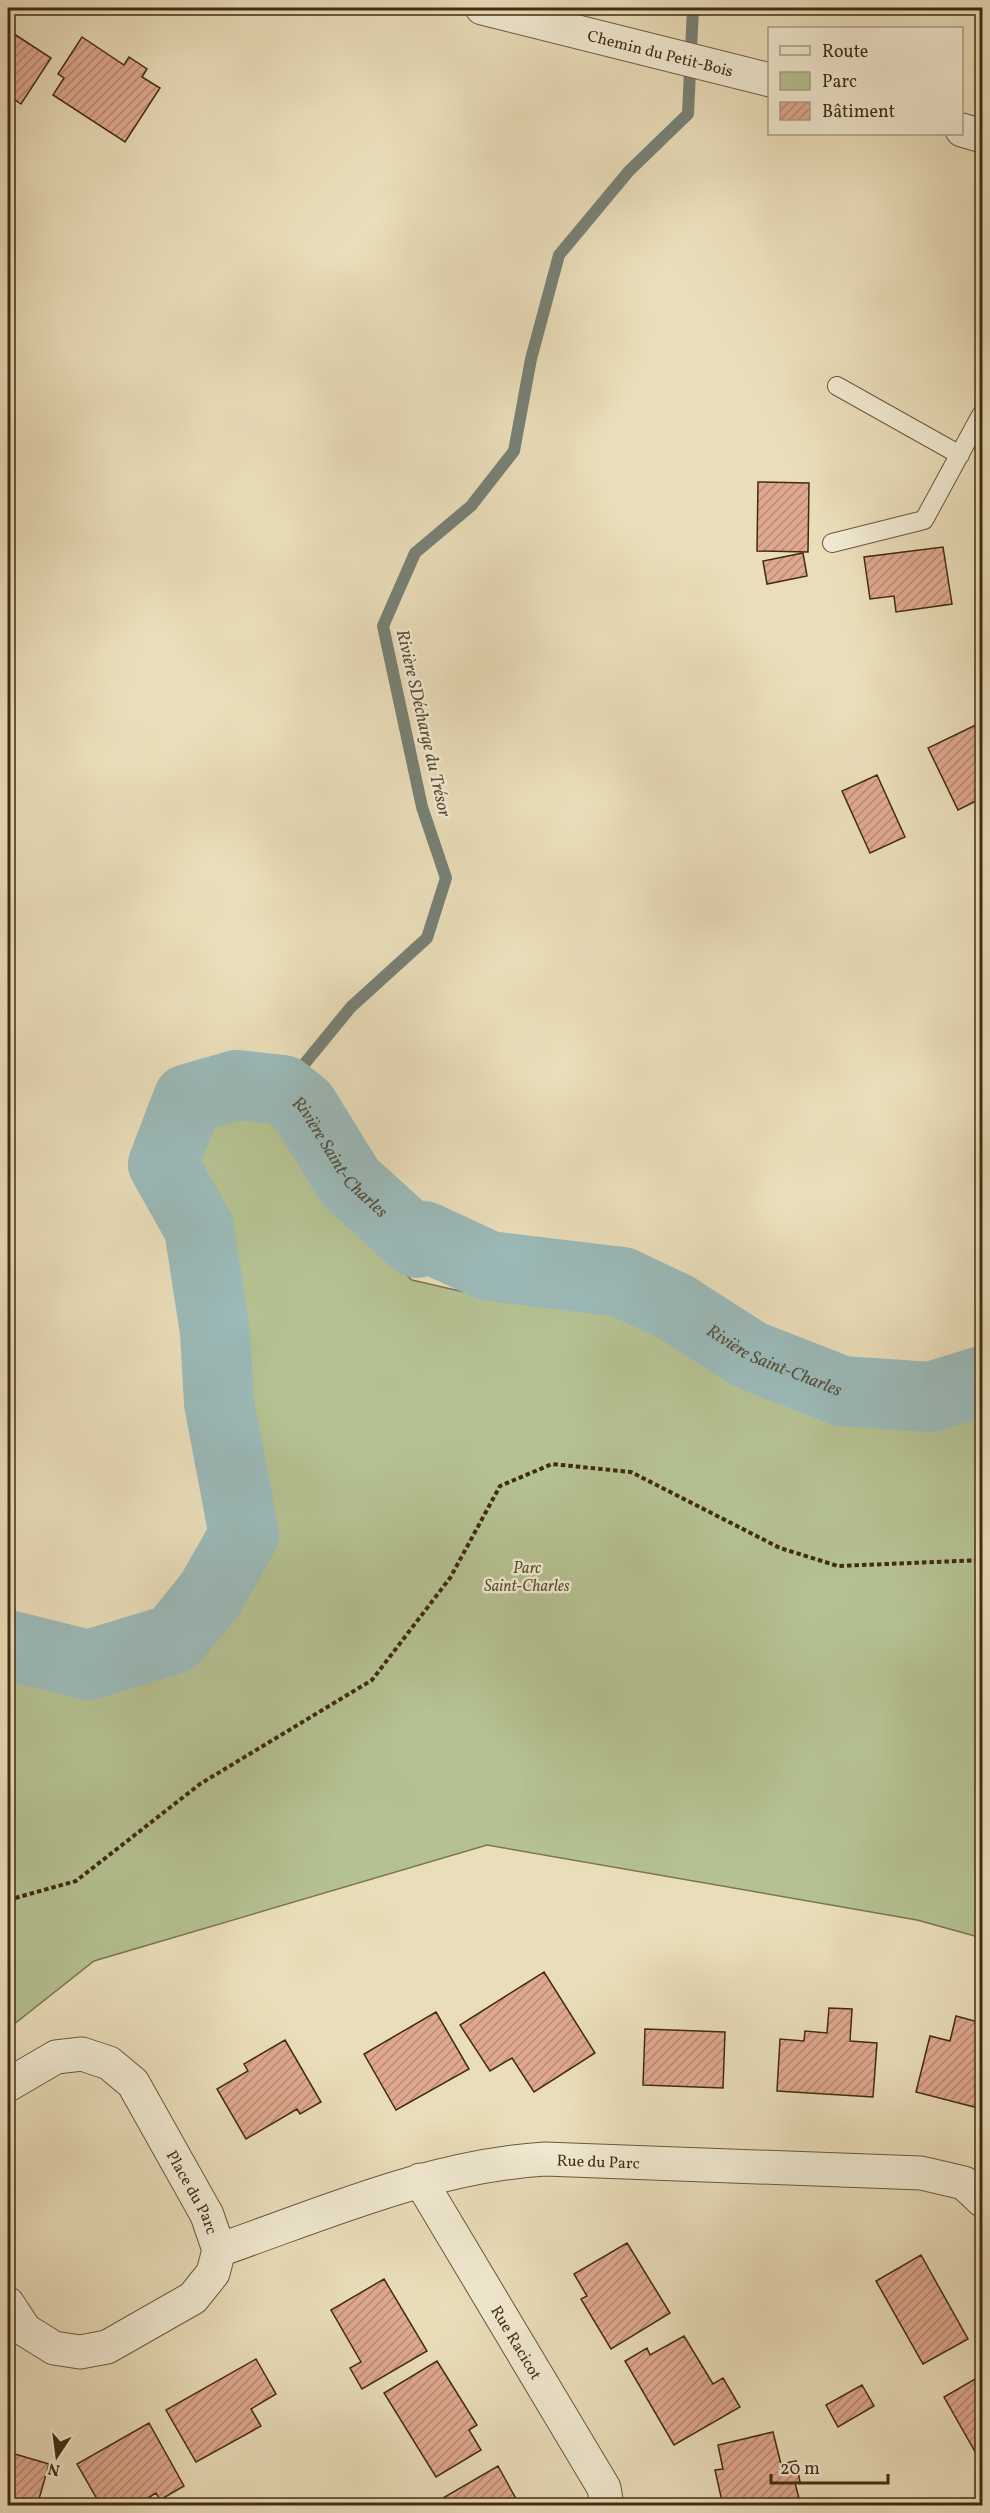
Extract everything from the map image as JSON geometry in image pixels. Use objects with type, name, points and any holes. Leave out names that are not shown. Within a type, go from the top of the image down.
[{"type":"street","name":"Chemin du Petit-Bois","points":[[482,8],[768,80]]},
{"type":"street","points":[[963,130],[982,135]]},
{"type":"street","name":"Place du Parc","points":[[8,2085],[56,2057],[82,2054],[109,2063],[132,2084],[207,2215],[219,2250],[213,2273],[193,2298],[107,2347],[80,2352],[54,2348],[25,2330],[8,2304]]},
{"type":"street","name":"Rue du Parc","points":[[219,2250],[420,2180],[503,2162],[588,2160],[921,2173],[964,2183],[982,2200]]},
{"type":"street","name":"Rue Racicot","points":[[420,2180],[604,2488],[607,2505]]},
{"type":"lane","points":[[837,386],[960,455]]},
{"type":"lane","points":[[832,543],[924,520],[982,414]]},
{"type":"path","points":[[8,1900],[76,1881],[200,1784],[372,1680],[450,1578],[500,1486],[552,1464],[631,1472],[780,1548],[838,1566],[982,1560]]},
{"type":"green space","name":"Parc Saint-Charles","points":[[235,1104],[266,1105],[285,1119],[310,1172],[353,1228],[412,1280],[464,1292],[604,1311],[816,1408],[888,1419],[965,1415],[982,1410],[982,1938],[917,1920],[487,1845],[94,1961],[8,2029],[8,1645],[88,1665],[174,1639],[211,1592],[244,1535],[219,1403],[215,1332],[199,1228],[163,1164],[201,1112]]},
{"type":"building","points":[[8,30],[51,58],[21,104],[8,95]]},
{"type":"building","points":[[82,37],[124,65],[129,57],[147,69],[142,77],[160,88],[125,142],[53,95],[64,78],[58,74]]},
{"type":"building","points":[[758,482],[809,483],[808,552],[757,551]]},
{"type":"building","points":[[943,547],[952,604],[896,612],[894,596],[870,599],[864,557]]},
{"type":"building","points":[[803,553],[807,576],[767,584],[763,561]]},
{"type":"building","points":[[982,722],[982,798],[958,810],[928,748]]},
{"type":"building","points":[[877,775],[905,837],[870,853],[842,791]]},
{"type":"building","points":[[544,1972],[595,2053],[534,2092],[512,2058],[490,2071],[460,2025]]},
{"type":"building","points":[[829,2008],[852,2009],[850,2041],[877,2043],[873,2097],[777,2091],[780,2039],[804,2041],[805,2031],[827,2033]]},
{"type":"building","points":[[436,2012],[469,2069],[396,2110],[364,2054]]},
{"type":"building","points":[[956,2016],[982,2023],[982,2109],[916,2092],[930,2036],[950,2041]]},
{"type":"building","points":[[645,2029],[725,2032],[723,2088],[643,2085]]},
{"type":"building","points":[[285,2040],[321,2102],[300,2114],[297,2109],[246,2139],[217,2089],[248,2071],[244,2064]]},
{"type":"building","points":[[627,2243],[670,2313],[611,2349],[581,2299],[587,2296],[574,2274]]},
{"type":"building","points":[[921,2255],[968,2339],[923,2364],[876,2281]]},
{"type":"building","points":[[384,2279],[427,2351],[362,2389],[350,2368],[361,2362],[331,2310]]},
{"type":"building","points":[[684,2336],[713,2384],[723,2378],[740,2407],[674,2445],[625,2361],[647,2348],[650,2355]]},
{"type":"building","points":[[256,2359],[276,2394],[251,2409],[261,2426],[196,2462],[166,2410]]},
{"type":"building","points":[[437,2361],[477,2425],[469,2430],[481,2450],[436,2477],[384,2393]]},
{"type":"building","points":[[982,2375],[982,2464],[944,2397]]},
{"type":"building","points":[[862,2385],[874,2406],[838,2427],[826,2405]]},
{"type":"building","points":[[149,2423],[184,2486],[160,2500],[156,2493],[135,2506],[101,2506],[77,2464]]},
{"type":"building","points":[[773,2432],[781,2464],[796,2461],[800,2482],[795,2483],[801,2506],[723,2506],[715,2470],[723,2469],[718,2445]]},
{"type":"building","points":[[8,2452],[49,2464],[37,2506],[8,2506]]},
{"type":"building","points":[[498,2466],[520,2506],[438,2506],[436,2502]]},
{"type":"waterway","name":"Rivière SDécharge du Trésor","points":[[283,1090],[351,1007],[427,938],[446,878],[422,807],[383,626],[415,553],[471,506],[514,451],[531,359],[559,255],[629,171],[688,114],[693,8]]},
{"type":"waterway","name":"Rivière Saint-Charles","points":[[8,1645],[88,1665],[174,1639],[211,1593],[244,1535],[219,1403],[215,1332],[199,1228],[163,1164],[188,1099],[237,1085],[283,1090],[303,1106],[350,1182],[417,1243],[424,1236],[489,1266],[622,1282],[675,1307],[750,1355],[842,1391],[931,1397],[982,1381]]}]
